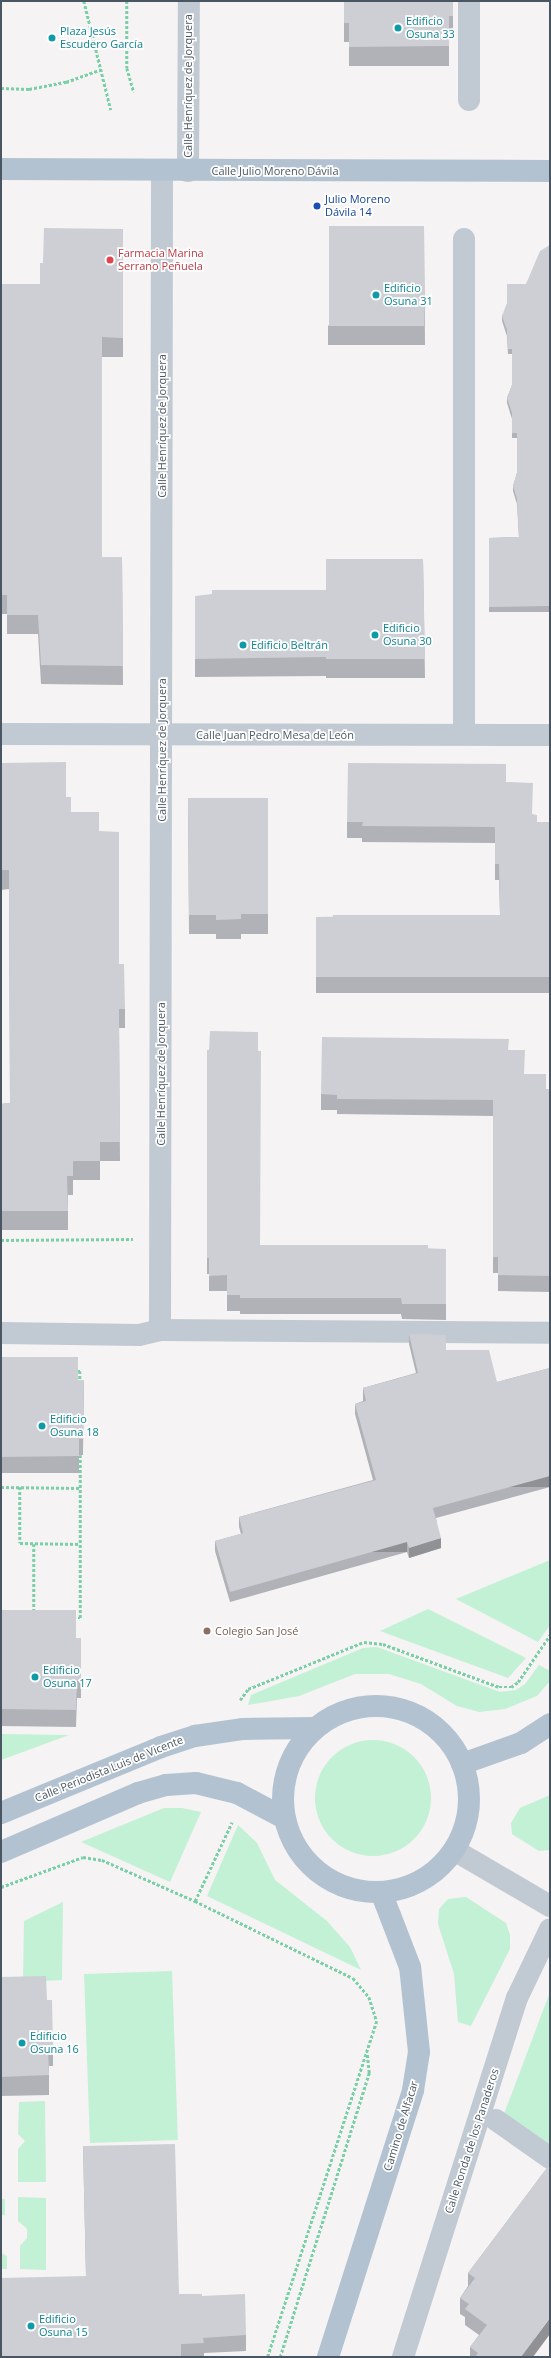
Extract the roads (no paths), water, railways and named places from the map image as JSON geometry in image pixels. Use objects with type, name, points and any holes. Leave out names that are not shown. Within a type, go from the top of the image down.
[{"type":"main road","name":"Calle Julio Moreno Dávila","points":[[1,169],[188,171],[550,171]]},
{"type":"main road","points":[[372,1706],[412,1713],[436,1728],[451,1744],[462,1764],[469,1789],[469,1810],[465,1828],[454,1850],[436,1870],[410,1886],[382,1892],[358,1891],[335,1884],[314,1870],[298,1851],[284,1818],[282,1789],[288,1767],[296,1749],[315,1728],[342,1712],[372,1706]]},
{"type":"main road","points":[[462,1764],[521,1743],[550,1724]]},
{"type":"main road","name":"Calle Periodista Luis de Vicente","points":[[1,1813],[161,1747],[195,1736],[243,1729],[315,1728]]},
{"type":"main road","points":[[1,1852],[138,1793],[166,1785],[196,1783],[237,1793],[284,1818]]},
{"type":"main road","name":"Camino de Alfacar","points":[[328,2357],[413,2090],[419,2052],[410,1967],[382,1892]]},
{"type":"street","name":"Calle Henríquez de Jorquera","points":[[188,171],[189,1]]},
{"type":"street","points":[[469,1],[469,100]]},
{"type":"street","name":"Calle Henríquez de Jorquera","points":[[160,1330],[162,170]]},
{"type":"street","points":[[464,239],[464,734]]},
{"type":"street","name":"Calle Juan Pedro Mesa de León","points":[[1,734],[550,734]]},
{"type":"street","points":[[1,1333],[139,1335],[160,1330],[550,1333]]},
{"type":"street","points":[[454,1850],[550,1906]]},
{"type":"street","name":"Calle Ronda de los Panaderos","points":[[403,2357],[517,1998],[550,1929]]},
{"type":"street","points":[[496,2120],[550,2158]]},
{"type":"place","name":"Edificio Osuna 33","points":[[398,28]]},
{"type":"place","name":"Plaza Jesús Escudero García","points":[[52,38]]},
{"type":"place","name":"Julio Moreno Dávila 14","points":[[317,206]]},
{"type":"place","name":"Farmacia Marina Serrano Peñuela","points":[[110,260]]},
{"type":"place","name":"Edificio Osuna 31","points":[[376,295]]},
{"type":"place","name":"Edificio Osuna 30","points":[[375,635]]},
{"type":"place","name":"Edificio Beltrán","points":[[243,645]]},
{"type":"place","name":"Edificio Osuna 18","points":[[42,1426]]},
{"type":"place","name":"Colegio San José","points":[[207,1631]]},
{"type":"place","name":"Edificio Osuna 17","points":[[35,1677]]},
{"type":"place","name":"Edificio Osuna 16","points":[[22,2043]]},
{"type":"place","name":"Edificio Osuna 15","points":[[31,2326]]}]
